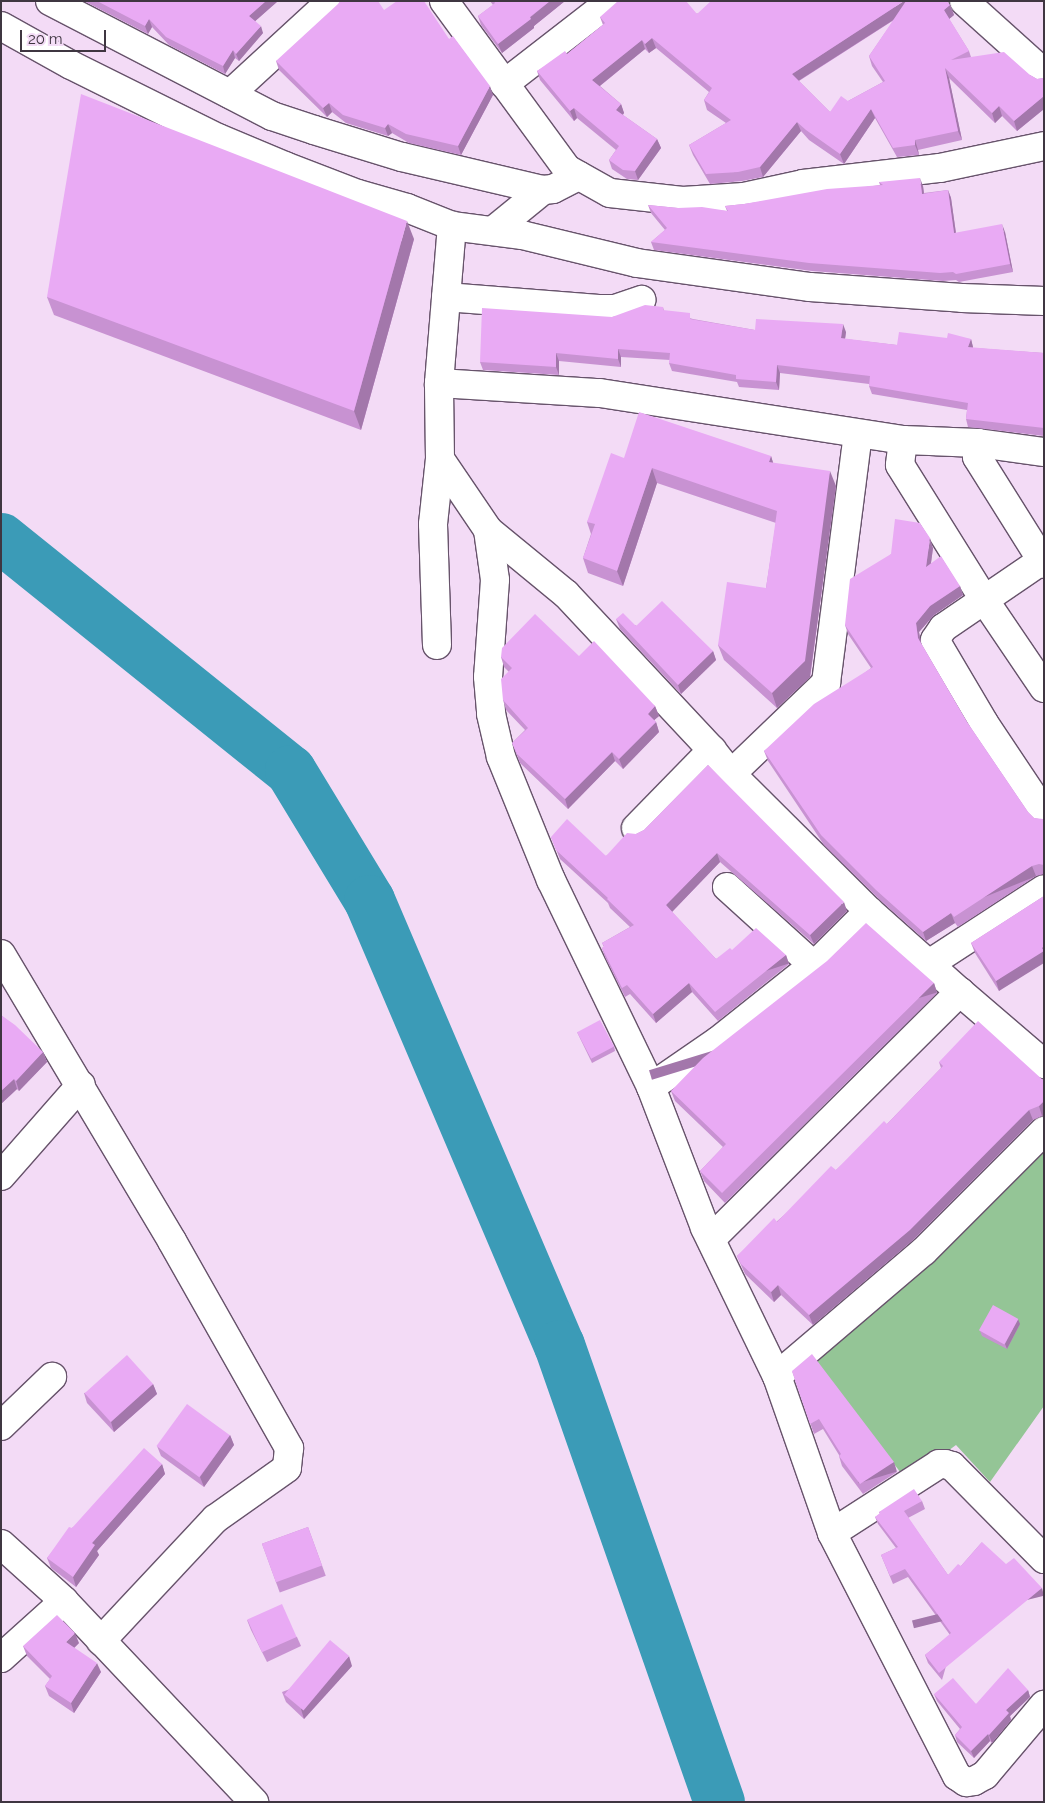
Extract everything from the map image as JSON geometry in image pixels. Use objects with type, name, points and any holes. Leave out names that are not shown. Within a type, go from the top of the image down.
[{"type":"street","points":[[50,1],[272,116],[314,130],[402,157],[543,190],[553,189],[579,176]]},
{"type":"street","points":[[230,94],[332,1]]},
{"type":"street","points":[[444,1],[567,169],[610,193],[682,201],[744,198],[803,184],[940,168],[1044,146]]},
{"type":"street","points":[[504,84],[611,1]]},
{"type":"street","points":[[972,3],[1044,73]]},
{"type":"street","points":[[1,26],[71,65],[218,138],[358,194],[407,208],[452,226],[494,230],[637,263],[810,287],[962,298],[1044,301]]},
{"type":"street","points":[[494,230],[543,190]]},
{"type":"street","points":[[437,645],[433,524],[440,459],[439,384],[452,226]]},
{"type":"street","points":[[446,297],[599,309],[615,309],[641,300]]},
{"type":"street","points":[[439,384],[600,393],[903,440],[978,442],[1044,452]]},
{"type":"street","points":[[731,774],[826,683],[858,434]]},
{"type":"street","points":[[903,440],[900,466],[985,601],[1044,688]]},
{"type":"street","points":[[978,442],[977,456],[1043,561],[943,628],[934,640],[984,723],[1044,813]]},
{"type":"street","points":[[440,459],[488,530],[566,594],[712,750],[731,774],[870,911],[1044,1064]]},
{"type":"street","points":[[488,530],[495,580],[488,677],[491,714],[501,756],[551,880],[651,1087],[711,1239],[777,1376],[832,1533],[957,1776],[966,1782],[974,1781],[984,1775],[1044,1705]]},
{"type":"street","points":[[636,828],[712,750]]},
{"type":"street","points":[[727,887],[813,965]]},
{"type":"street","points":[[929,964],[1044,890]]},
{"type":"street","points":[[651,1087],[718,1041],[813,965],[870,911]]},
{"type":"street","points":[[1,954],[81,1085],[289,1448],[290,1458],[287,1468],[214,1519],[101,1641]]},
{"type":"street","points":[[711,1239],[960,992]]},
{"type":"street","points":[[1,1176],[81,1085]]},
{"type":"street","points":[[777,1376],[924,1251],[1044,1131]]},
{"type":"street","points":[[1,1426],[52,1377]]},
{"type":"street","points":[[832,1533],[939,1464],[945,1464],[952,1466],[1044,1559]]},
{"type":"street","points":[[1,1544],[64,1601],[254,1802]]},
{"type":"street","points":[[1,1658],[64,1601]]},
{"type":"green space","points":[[1044,1146],[1044,1406],[990,1482],[956,1445],[907,1481],[815,1360]]},
{"type":"building","points":[[97,1],[266,1],[249,16],[261,26],[236,54],[233,50],[223,66],[166,37],[149,19],[145,26]]},
{"type":"building","points":[[340,1],[378,1],[384,10],[397,1],[424,1],[449,39],[453,36],[490,86],[458,146],[406,134],[388,124],[385,128],[343,115],[329,103],[323,108],[276,61]]},
{"type":"building","points":[[494,1],[550,1],[530,17],[531,19],[498,44],[478,16],[495,3]]},
{"type":"building","points":[[618,1],[686,1],[697,14],[711,1],[904,1],[792,74],[830,112],[841,96],[848,101],[885,81],[869,56],[906,1],[947,1],[950,5],[944,10],[969,51],[951,60],[1004,52],[1030,75],[1037,79],[1044,78],[1044,96],[1014,121],[999,106],[992,113],[945,68],[958,131],[915,140],[915,145],[893,148],[871,109],[840,154],[797,122],[760,167],[738,172],[706,174],[689,145],[731,120],[704,100],[712,88],[652,38],[645,44],[642,40],[592,80],[621,104],[616,110],[657,139],[635,171],[623,170],[609,160],[619,146],[574,108],[570,111],[537,71],[565,51],[567,54],[605,23],[600,17]]},
{"type":"building","points":[[81,94],[407,221],[354,411],[47,297]]},
{"type":"building","points":[[920,178],[922,194],[948,190],[954,233],[1002,224],[1010,264],[956,274],[953,272],[940,273],[809,263],[651,242],[667,228],[648,205],[678,208],[702,207],[728,211],[725,206],[827,189],[883,185],[879,182]]},
{"type":"building","points":[[645,305],[663,307],[663,310],[690,313],[690,319],[755,330],[756,319],[843,324],[841,338],[897,345],[899,332],[947,338],[948,333],[971,339],[968,347],[1044,353],[1044,428],[966,419],[968,403],[869,386],[870,376],[777,365],[776,382],[736,379],[736,375],[669,363],[670,353],[618,349],[618,359],[556,353],[556,367],[480,362],[482,308],[612,317]]},
{"type":"building","points":[[639,412],[771,456],[769,462],[830,471],[805,661],[772,693],[718,645],[727,582],[766,588],[777,511],[652,468],[617,571],[583,558],[595,524],[587,522],[611,453],[624,458]]},
{"type":"building","points":[[895,519],[920,523],[930,538],[926,567],[941,556],[960,586],[930,606],[916,623],[918,638],[967,722],[1028,812],[1034,818],[1044,820],[1044,865],[1032,866],[954,917],[951,913],[923,932],[876,890],[821,835],[764,751],[814,704],[873,667],[845,625],[850,579],[891,554]]},
{"type":"building","points":[[662,601],[713,651],[678,685],[616,619],[623,613],[636,626]]},
{"type":"building","points":[[535,614],[579,656],[594,641],[655,706],[648,714],[656,722],[619,759],[612,752],[565,799],[517,754],[512,743],[528,728],[503,700],[501,679],[512,668],[501,657],[502,648]]},
{"type":"building","points":[[708,765],[844,902],[810,935],[717,853],[666,905],[716,959],[730,948],[732,950],[756,928],[786,955],[715,1012],[689,983],[653,1014],[627,985],[622,988],[602,948],[604,946],[602,943],[634,925],[556,850],[551,837],[567,819],[606,856],[627,833],[636,834],[644,830]]},
{"type":"building","points":[[1044,896],[1044,946],[1042,948],[1044,951],[996,981],[971,943]]},
{"type":"building","points":[[866,923],[934,983],[722,1193],[700,1171],[726,1144],[671,1091],[703,1058],[827,961]]},
{"type":"building","points":[[1,1015],[15,1025],[43,1052],[16,1081],[14,1079],[1,1091]]},
{"type":"building","points":[[600,1020],[614,1046],[591,1059],[577,1032]]},
{"type":"building","points":[[978,1021],[1044,1081],[1044,1101],[1039,1106],[1029,1110],[910,1230],[809,1315],[778,1285],[771,1292],[741,1264],[737,1256],[774,1218],[777,1222],[831,1166],[836,1170],[884,1121],[887,1124],[943,1066],[939,1062]]},
{"type":"building","points":[[993,1305],[1018,1319],[1004,1344],[979,1330]]},
{"type":"building","points":[[812,1354],[894,1462],[860,1484],[839,1456],[841,1454],[819,1419],[810,1424],[792,1371]]},
{"type":"building","points":[[127,1355],[153,1384],[111,1422],[85,1393]]},
{"type":"building","points":[[187,1404],[230,1435],[199,1477],[156,1446]]},
{"type":"building","points":[[144,1448],[162,1464],[92,1543],[95,1545],[73,1577],[47,1558],[69,1527],[72,1528]]},
{"type":"building","points":[[914,1489],[922,1501],[904,1511],[948,1575],[958,1564],[961,1566],[982,1542],[1006,1564],[1014,1558],[1042,1588],[939,1673],[925,1655],[951,1633],[905,1569],[890,1576],[881,1555],[898,1547],[875,1517],[879,1512]]},
{"type":"building","points":[[308,1527],[322,1566],[276,1582],[262,1544]]},
{"type":"building","points":[[282,1604],[297,1637],[262,1652],[247,1619]]},
{"type":"building","points":[[57,1615],[75,1633],[66,1642],[97,1663],[71,1703],[45,1686],[52,1676],[23,1646]]},
{"type":"building","points":[[330,1640],[349,1656],[304,1710],[284,1694]]},
{"type":"building","points":[[1008,1668],[1028,1690],[1006,1710],[1009,1713],[971,1751],[955,1735],[962,1727],[934,1694],[953,1678],[976,1704]]},
{"type":"waterway","points":[[1,538],[290,770],[369,900],[559,1345],[719,1802]]}]
